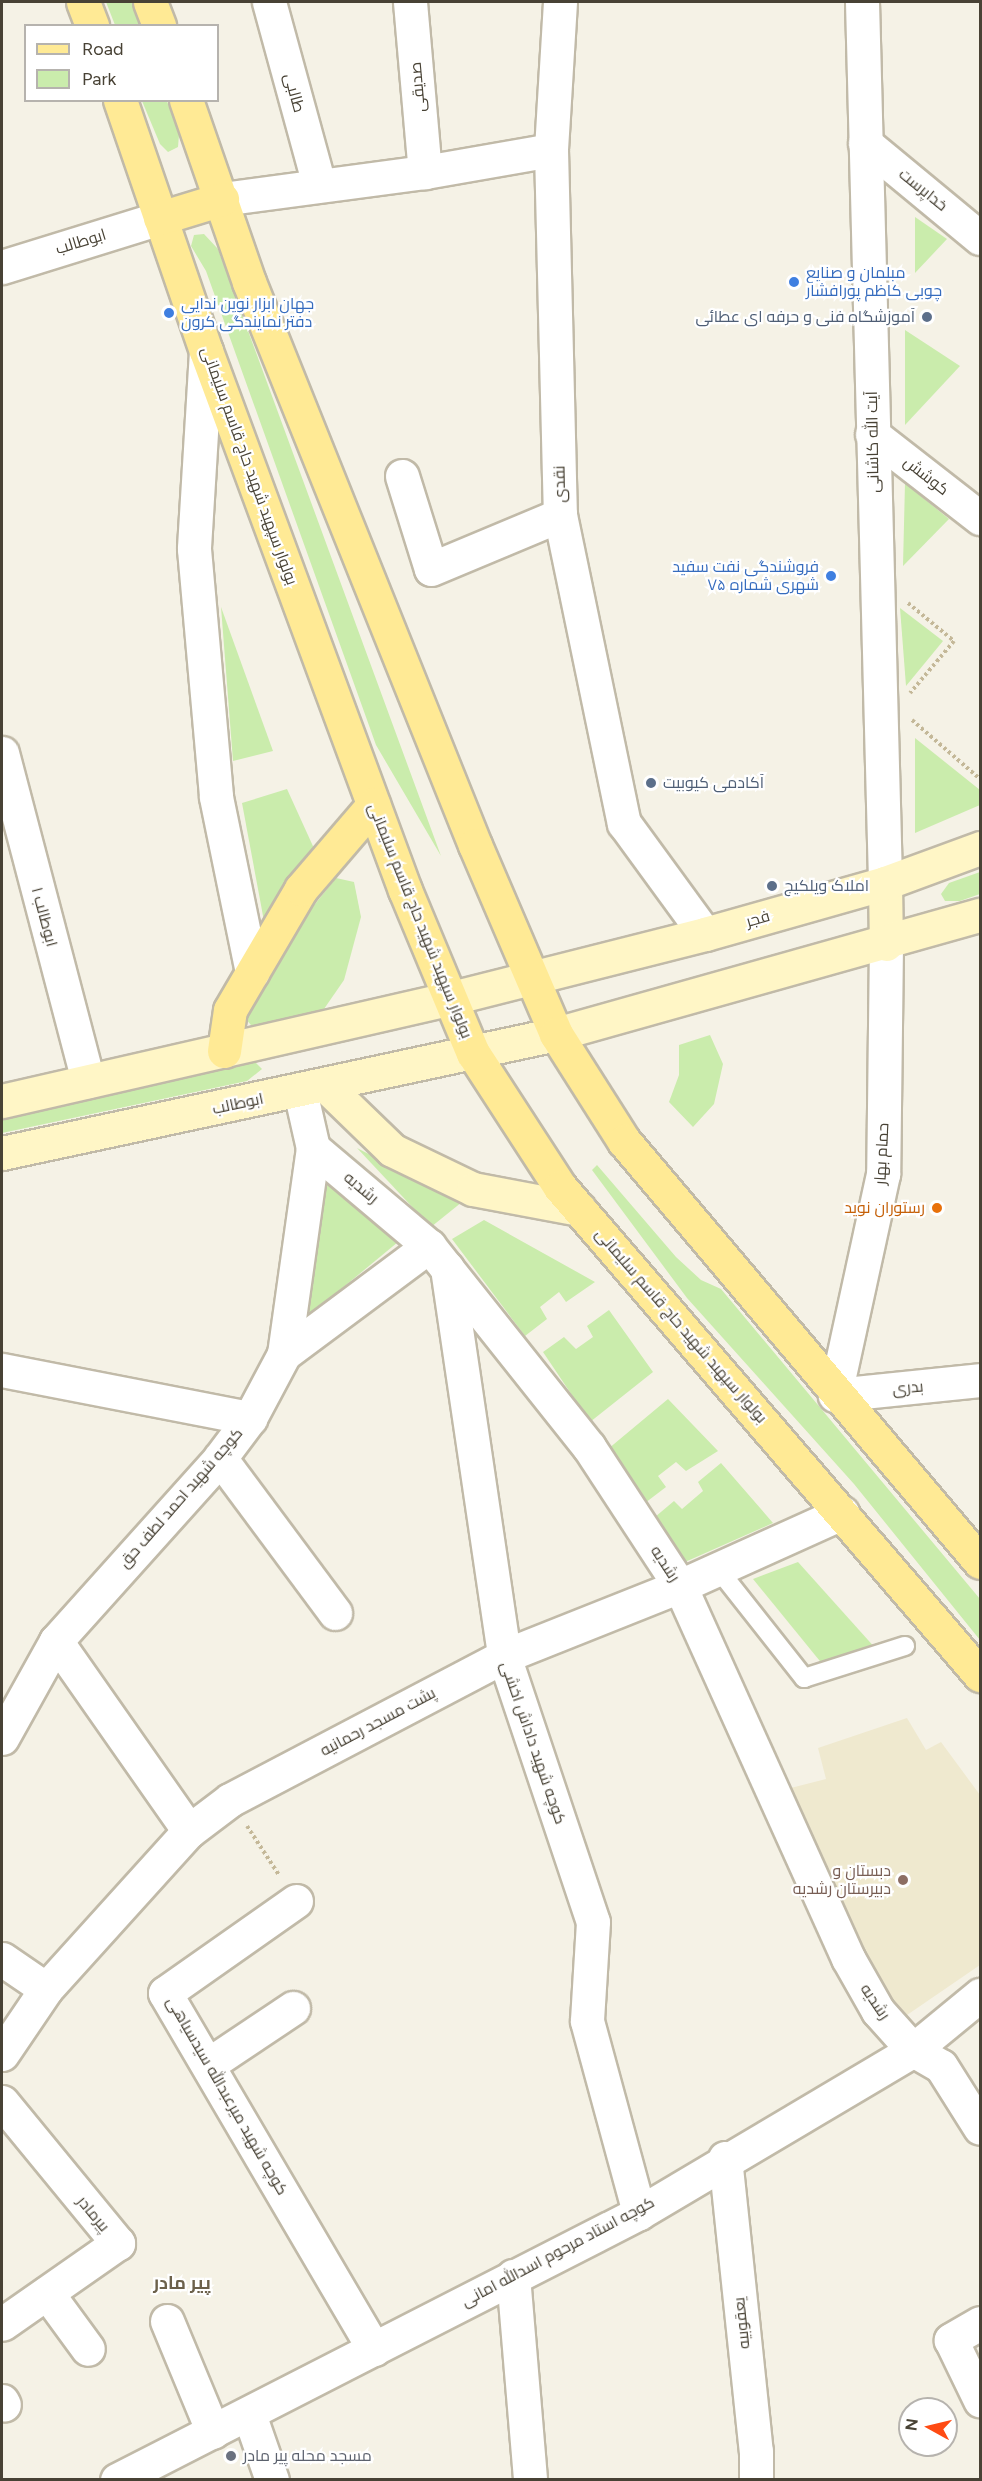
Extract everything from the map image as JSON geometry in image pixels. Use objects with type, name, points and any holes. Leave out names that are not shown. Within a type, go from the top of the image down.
[{"type":"main road","points":[[83,2],[91,24]]},
{"type":"main road","points":[[150,2],[158,24]]},
{"type":"main road","name":"بولوار سپهبد شهید حاج قاسم سلیمانی","points":[[121,102],[206,351],[373,805],[448,999],[473,1053],[560,1187],[981,1675]]},
{"type":"main road","points":[[187,102],[249,282],[330,488],[556,1034],[624,1142],[835,1395],[981,1562]]},
{"type":"main road","points":[[160,218],[222,199]]},
{"type":"main road","points":[[224,1051],[230,1010],[302,889],[373,805]]},
{"type":"main road","name":"فجر","points":[[448,999],[705,934],[885,883],[981,848]]},
{"type":"main road","points":[[885,883],[886,944]]},
{"type":"main road","points":[[556,1034],[886,944],[981,915]]},
{"type":"main road","points":[[2,1101],[448,999]]},
{"type":"main road","name":"ابوطالب","points":[[2,1153],[556,1034]]},
{"type":"main road","points":[[313,1088],[392,1150],[473,1188],[579,1209]]},
{"type":"street","name":"طالبی","points":[[269,2],[319,185]]},
{"type":"street","name":"صدیقی","points":[[410,2],[425,172]]},
{"type":"street","name":"نقدی","points":[[560,2],[551,150],[560,515],[624,823],[705,934]]},
{"type":"street","name":"آیت الله کاشانی","points":[[862,2],[876,578],[889,717],[885,883]]},
{"type":"street","name":"خداپرست","points":[[865,143],[981,238]]},
{"type":"street","points":[[222,199],[425,172],[551,150]]},
{"type":"street","name":"ابوطالب","points":[[2,267],[160,218]]},
{"type":"street","points":[[206,351],[194,549],[216,797],[252,972]]},
{"type":"street","name":"کوشش","points":[[872,434],[981,518]]},
{"type":"street","points":[[402,476],[431,570],[560,515]]},
{"type":"street","name":"ابوطالب ۱","points":[[2,753],[9,821],[88,1081]]},
{"type":"street","name":"حمام بهار","points":[[835,1395],[883,1174],[886,944]]},
{"type":"street","name":"کوچه شهید احمد لطف حق","points":[[2,1738],[56,1641],[220,1458],[250,1418],[284,1354],[313,1148],[313,1088]]},
{"type":"street","name":"رشدیه","points":[[313,1148],[438,1256],[589,1447],[680,1586],[848,1958],[878,2011],[913,2050],[941,2066],[981,2127]]},
{"type":"street","points":[[284,1354],[438,1256]]},
{"type":"street","name":"کوچه شهید داداش اخشی","points":[[438,1256],[504,1656],[593,1922],[587,2021],[639,2212]]},
{"type":"street","points":[[2,1370],[250,1418]]},
{"type":"street","name":"بدری","points":[[835,1395],[981,1380]]},
{"type":"street","points":[[220,1458],[335,1613]]},
{"type":"street","name":"پشت مسجد رحمانیه","points":[[2,2054],[46,1989],[189,1831],[230,1800],[504,1656],[680,1586],[843,1513]]},
{"type":"street","points":[[56,1641],[189,1831]]},
{"type":"street","name":"کوچه شهید میرعبدالله سیدسیاهی","points":[[296,1901],[165,1993],[209,2064],[374,2349]]},
{"type":"street","points":[[2,1959],[46,1989]]},
{"type":"street","name":"کوچه استاد مرحوم اسدالله امانی","points":[[130,2477],[639,2212],[913,2050],[981,1995]]},
{"type":"street","points":[[209,2064],[293,2008]]},
{"type":"street","name":"پیرمادر","points":[[2,2102],[118,2243],[2,2325]]},
{"type":"street","name":"یعقوبیه","points":[[725,2163],[756,2451],[756,2480]]},
{"type":"street","points":[[513,2276],[530,2480]]},
{"type":"street","points":[[47,2293],[88,2349]]},
{"type":"street","points":[[167,2321],[213,2432]]},
{"type":"street","points":[[981,2323],[951,2340],[981,2400]]},
{"type":"street","points":[[249,2414],[272,2480]]},
{"type":"lane","points":[[718,1569],[804,1678],[905,1646]]},
{"type":"path","points":[[876,578],[954,641],[889,717],[981,779]]},
{"type":"path","points":[[230,1800],[296,1901]]},
{"type":"shaded area","name":"دبستان و دبیرستان رشدیه","points":[[907,1718],[926,1750],[941,1742],[980,1795],[980,1965],[907,2015],[893,2014],[779,1791],[826,1779],[818,1748]]},
{"type":"green space","points":[[106,2],[132,2],[141,24],[115,24]]},
{"type":"green space","points":[[142,102],[167,102],[179,135],[178,147],[168,152],[160,144]]},
{"type":"green space","points":[[915,217],[947,239],[915,273]]},
{"type":"green space","points":[[204,234],[218,249],[441,856],[376,745],[206,271],[191,246],[194,235]]},
{"type":"green space","points":[[905,330],[960,366],[905,425]]},
{"type":"green space","points":[[905,483],[949,519],[903,566]]},
{"type":"green space","points":[[221,607],[273,751],[233,761]]},
{"type":"green space","points":[[900,608],[943,641],[906,686]]},
{"type":"green space","points":[[915,738],[980,790],[980,805],[915,833]]},
{"type":"green space","points":[[287,789],[317,855],[266,932],[242,803]]},
{"type":"green space","points":[[980,872],[980,894],[960,901],[945,901],[941,894],[949,883]]},
{"type":"green space","points":[[336,878],[354,882],[361,917],[344,980],[324,1009],[310,1018],[256,1031],[245,1018],[311,909]]},
{"type":"green space","points":[[710,1035],[723,1064],[714,1104],[693,1127],[669,1102],[679,1075],[679,1045]]},
{"type":"green space","points":[[253,1060],[262,1069],[247,1081],[2,1133],[2,1117]]},
{"type":"green space","points":[[357,1148],[462,1202],[431,1227]]},
{"type":"green space","points":[[597,1165],[676,1257],[701,1280],[721,1289],[980,1599],[980,1640],[854,1484],[687,1298],[592,1170]]},
{"type":"green space","points":[[327,1181],[398,1242],[300,1323]]},
{"type":"green space","points":[[484,1220],[595,1282],[566,1302],[559,1292],[540,1307],[547,1319],[525,1336],[452,1239]]},
{"type":"green space","points":[[609,1310],[653,1372],[590,1422],[543,1352],[564,1337],[576,1349],[593,1337],[587,1326]]},
{"type":"green space","points":[[668,1399],[718,1451],[686,1471],[676,1462],[658,1476],[666,1487],[645,1503],[608,1449]]},
{"type":"green space","points":[[721,1463],[773,1523],[676,1566],[655,1517],[674,1501],[682,1509],[703,1491],[698,1482]]},
{"type":"green space","points":[[798,1562],[877,1650],[828,1671],[753,1579]]},
{"type":"place","name":"مبلمان و صنایع چوبی کاظم پورافشار","points":[[794,282]]},
{"type":"place","name":"جهان ابزار نوین ندایی دفتر نمایندگی کرون","points":[[169,313]]},
{"type":"place","name":"آموزشگاه فنی و حرفه ای عطائی","points":[[927,317]]},
{"type":"place","name":"فروشندگی نفت سفید شهری شماره ۷۵","points":[[831,576]]},
{"type":"place","name":"آکادمی کیوبیت","points":[[651,783]]},
{"type":"place","name":"املاک ویلکیج","points":[[772,886]]},
{"type":"place","name":"رستوران نوید","points":[[937,1208]]},
{"type":"place","name":"دبستان و دبیرستان رشدیه","points":[[903,1880]]},
{"type":"place","name":"مسجد محله پیر مادر","points":[[231,2456]]},
{"type":"district","name":"پیر مادر","points":[[182,2283]]}]
